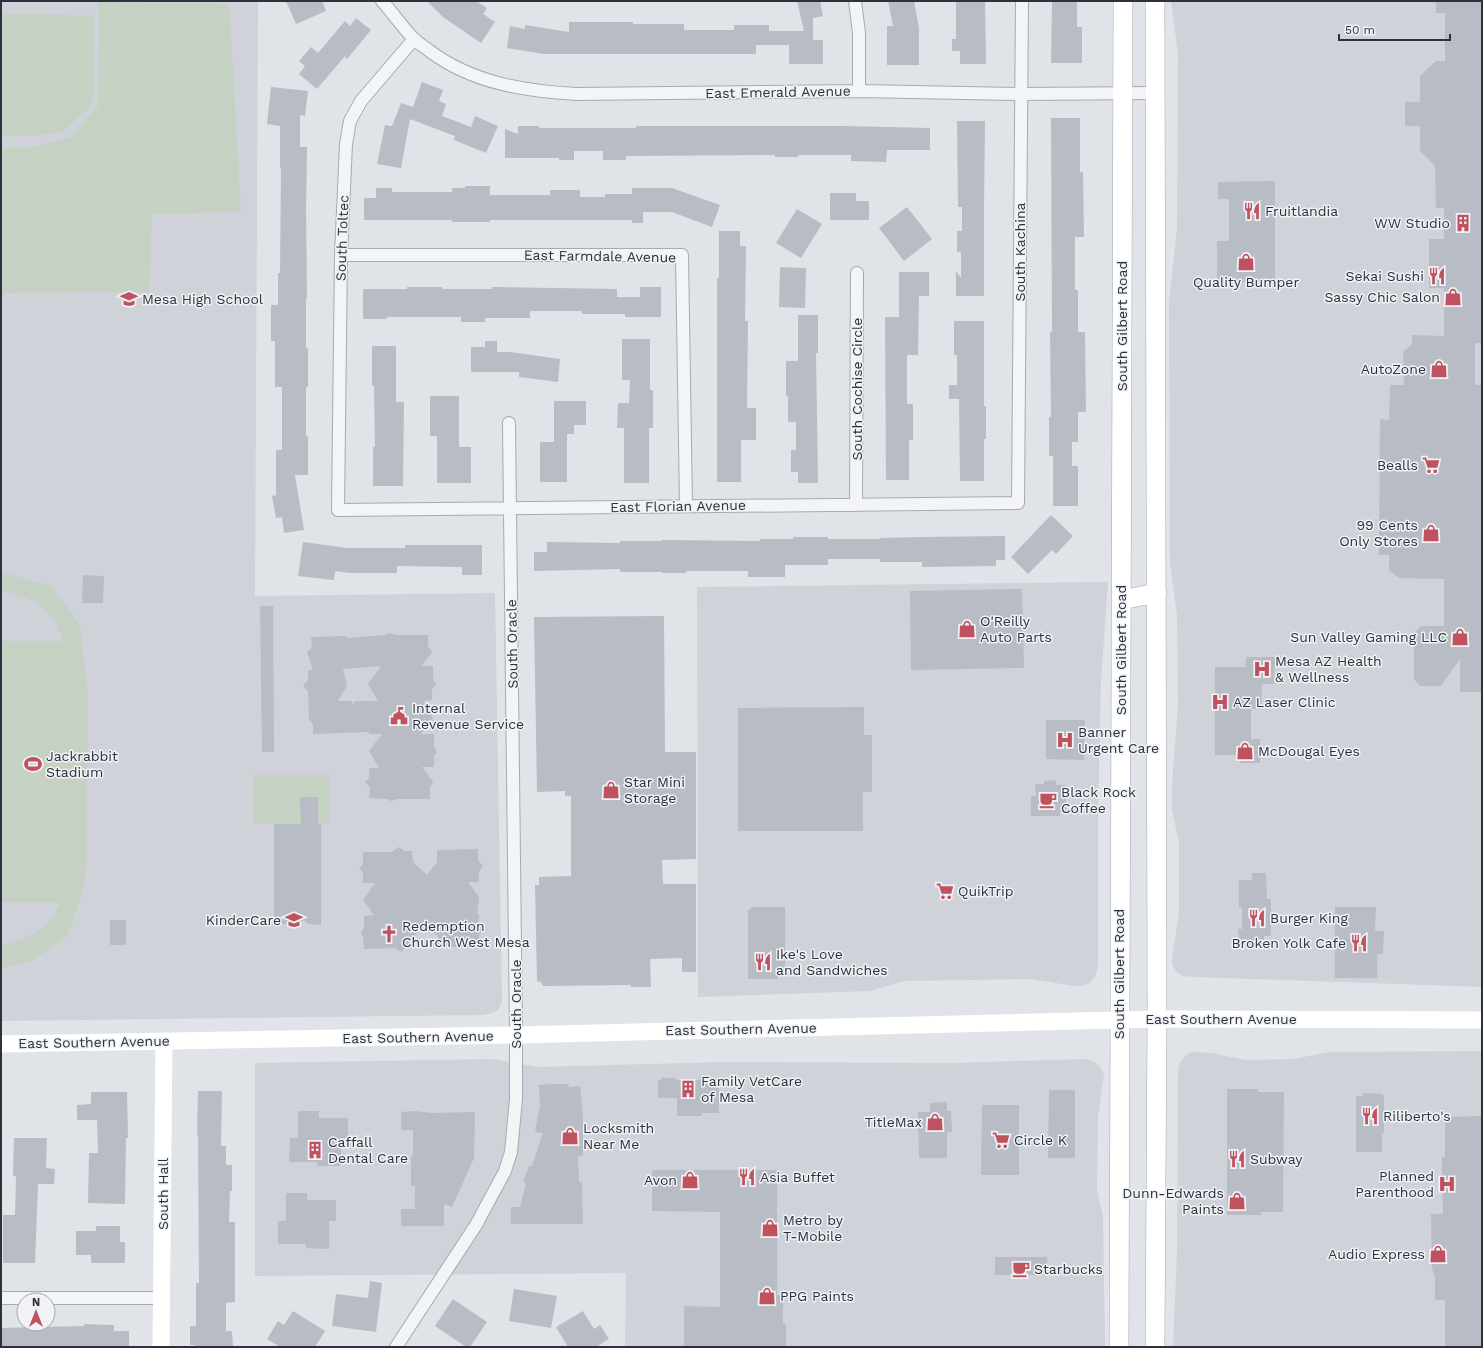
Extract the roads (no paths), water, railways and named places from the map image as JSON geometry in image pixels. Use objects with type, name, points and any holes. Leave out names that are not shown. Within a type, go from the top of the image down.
[{"type":"main road","name":"South Gilbert Road","points":[[1119,1347],[1123,1]]},
{"type":"main road","points":[[1155,1],[1157,1019],[1155,1347]]},
{"type":"main road","points":[[1121,600],[1156,593]]},
{"type":"main road","name":"East Southern Avenue","points":[[1,1044],[516,1035],[1157,1019],[1482,1020]]},
{"type":"main road","name":"South Hall","points":[[161,1347],[164,1041]]},
{"type":"street","points":[[382,1],[414,39]]},
{"type":"street","points":[[855,1],[859,33],[859,91]]},
{"type":"street","name":"South Kachina","points":[[1018,503],[1022,1]]},
{"type":"street","name":"East Emerald Avenue","points":[[414,39],[446,62],[471,74],[506,85],[540,92],[576,94],[859,91],[1021,94],[1155,93]]},
{"type":"street","name":"South Toltec","points":[[338,510],[341,255],[346,144],[350,121],[361,101],[414,39]]},
{"type":"street","name":"East Farmdale Avenue","points":[[341,255],[682,254],[686,506]]},
{"type":"street","name":"South Cochise Circle","points":[[856,505],[857,273]]},
{"type":"street","name":"South Oracle","points":[[396,1347],[476,1225],[505,1171],[511,1152],[515,1114],[516,1035],[509,423]]},
{"type":"street","name":"East Florian Avenue","points":[[338,510],[1018,503]]},
{"type":"street","points":[[1,1298],[162,1298]]},
{"type":"place","name":"Fruitlandia","points":[[1252,211]]},
{"type":"place","name":"WW Studio","points":[[1463,223]]},
{"type":"place","name":"Quality Bumper","points":[[1246,262]]},
{"type":"place","name":"Sekai Sushi","points":[[1437,276]]},
{"type":"place","name":"Sassy Chic Salon","points":[[1453,297]]},
{"type":"place","name":"Mesa High School","points":[[129,299]]},
{"type":"place","name":"AutoZone","points":[[1439,369]]},
{"type":"place","name":"Bealls","points":[[1431,465]]},
{"type":"place","name":"99 Cents Only Stores","points":[[1431,533]]},
{"type":"place","name":"O'Reilly Auto Parts","points":[[967,629]]},
{"type":"place","name":"Sun Valley Gaming LLC","points":[[1460,637]]},
{"type":"place","name":"Mesa AZ Health & Wellness","points":[[1262,669]]},
{"type":"place","name":"AZ Laser Clinic","points":[[1220,702]]},
{"type":"place","name":"Internal Revenue Service","points":[[399,716]]},
{"type":"place","name":"Banner Urgent Care","points":[[1065,740]]},
{"type":"place","name":"McDougal Eyes","points":[[1245,751]]},
{"type":"place","name":"Jackrabbit Stadium","points":[[33,764]]},
{"type":"place","name":"Star Mini Storage","points":[[611,790]]},
{"type":"place","name":"Black Rock Coffee","points":[[1048,800]]},
{"type":"place","name":"QuikTrip","points":[[945,891]]},
{"type":"place","name":"Burger King","points":[[1257,918]]},
{"type":"place","name":"KinderCare","points":[[294,920]]},
{"type":"place","name":"Redemption Church West Mesa","points":[[389,934]]},
{"type":"place","name":"Broken Yolk Cafe","points":[[1359,943]]},
{"type":"place","name":"Ike's Love and Sandwiches","points":[[763,962]]},
{"type":"place","name":"Family VetCare of Mesa","points":[[688,1089]]},
{"type":"place","name":"Riliberto's","points":[[1370,1116]]},
{"type":"place","name":"TitleMax","points":[[935,1122]]},
{"type":"place","name":"Locksmith Near Me","points":[[570,1136]]},
{"type":"place","name":"Circle K","points":[[1001,1140]]},
{"type":"place","name":"Caffall Dental Care","points":[[315,1150]]},
{"type":"place","name":"Subway","points":[[1237,1159]]},
{"type":"place","name":"Asia Buffet","points":[[747,1177]]},
{"type":"place","name":"Avon","points":[[690,1180]]},
{"type":"place","name":"Planned Parenthood","points":[[1447,1184]]},
{"type":"place","name":"Dunn-Edwards Paints","points":[[1237,1201]]},
{"type":"place","name":"Metro by T-Mobile","points":[[770,1228]]},
{"type":"place","name":"Audio Express","points":[[1438,1254]]},
{"type":"place","name":"Starbucks","points":[[1021,1269]]},
{"type":"place","name":"PPG Paints","points":[[767,1296]]}]
